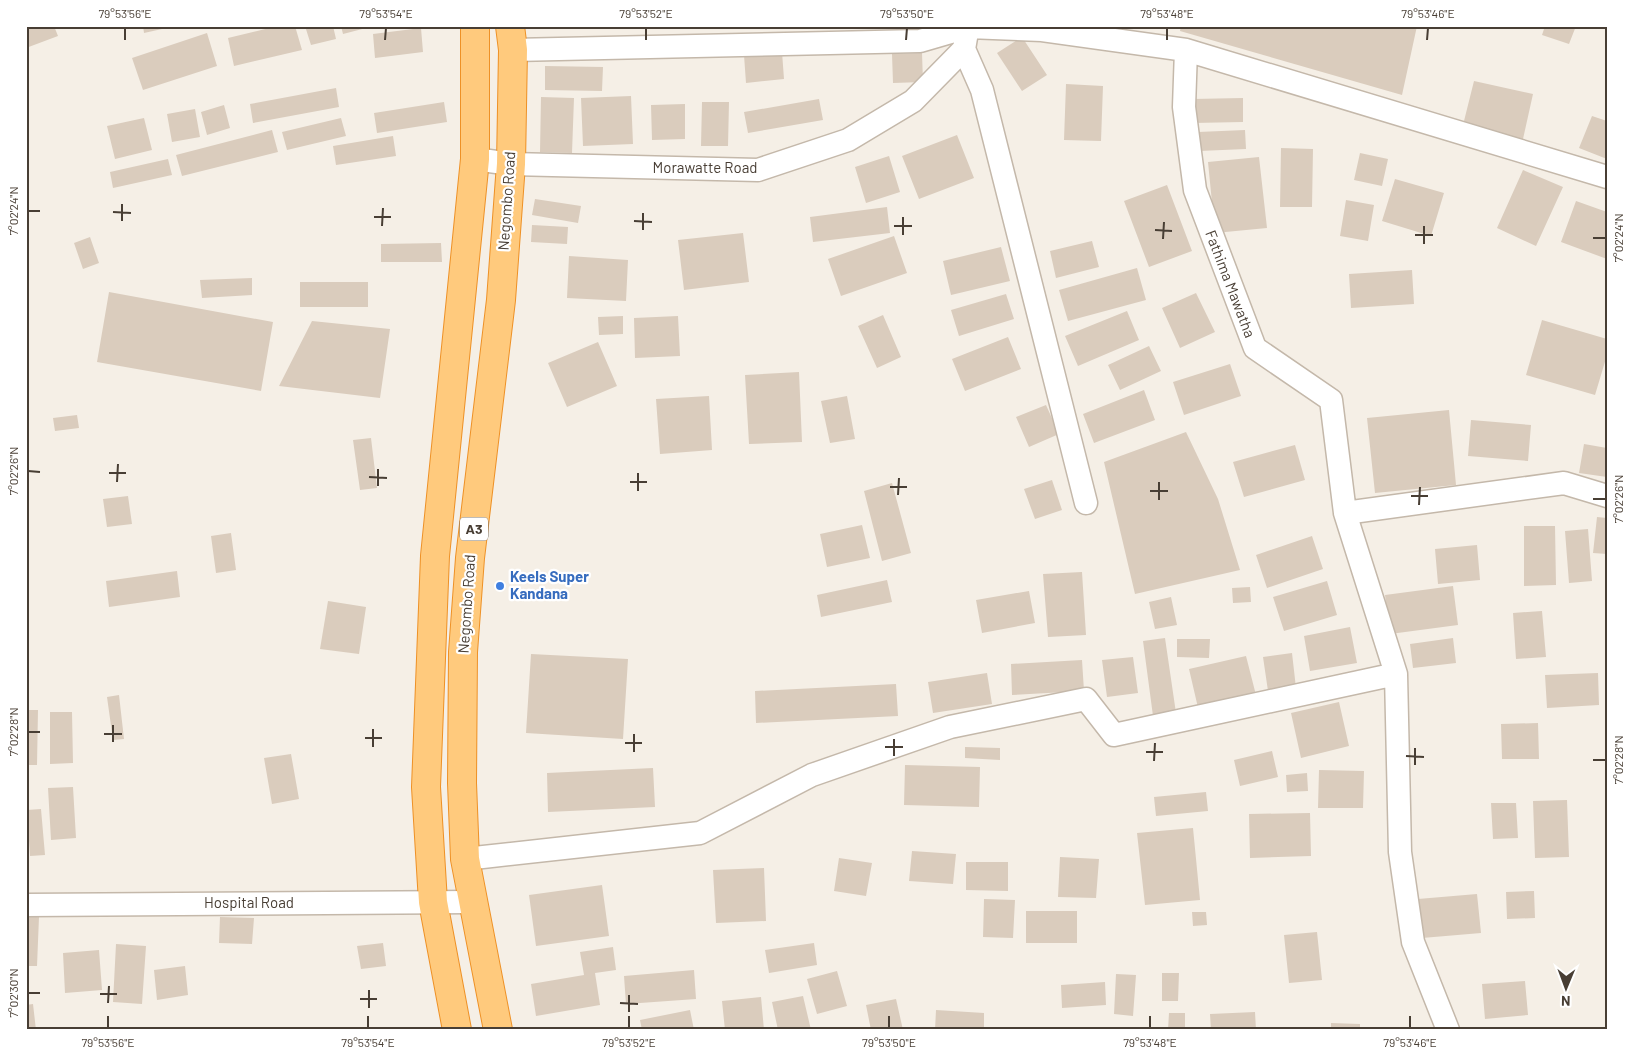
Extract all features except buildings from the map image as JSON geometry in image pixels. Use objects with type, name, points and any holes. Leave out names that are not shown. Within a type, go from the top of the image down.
[{"type":"highway","name":"A3","points":[[457,1030],[433,902],[426,787],[435,556],[476,159],[475,26]]},
{"type":"highway","name":"Negombo Road","points":[[498,1030],[471,902],[465,859],[462,783],[464,643],[470,558],[501,300],[510,164],[511,38]]},
{"type":"street","points":[[511,38],[920,41],[967,34],[1042,30],[1186,50],[1607,177]]},
{"type":"street","name":"Morawatte Road","points":[[476,159],[510,164],[758,170],[848,140],[914,101],[967,34]]},
{"type":"street","points":[[967,34],[1086,503]]},
{"type":"street","name":"Fathima Mawatha","points":[[1186,50],[1184,107],[1195,190],[1255,348],[1331,400],[1345,514],[1396,674],[1400,852],[1413,942],[1448,1030]]},
{"type":"street","points":[[1345,514],[1564,484],[1607,496]]},
{"type":"street","points":[[465,859],[700,833],[812,775],[950,727],[1086,700],[1114,735],[1396,674]]},
{"type":"street","name":"Hospital Road","points":[[26,905],[471,902]]},
{"type":"place","name":"Keels Super Kandana","points":[[500,586]]}]
